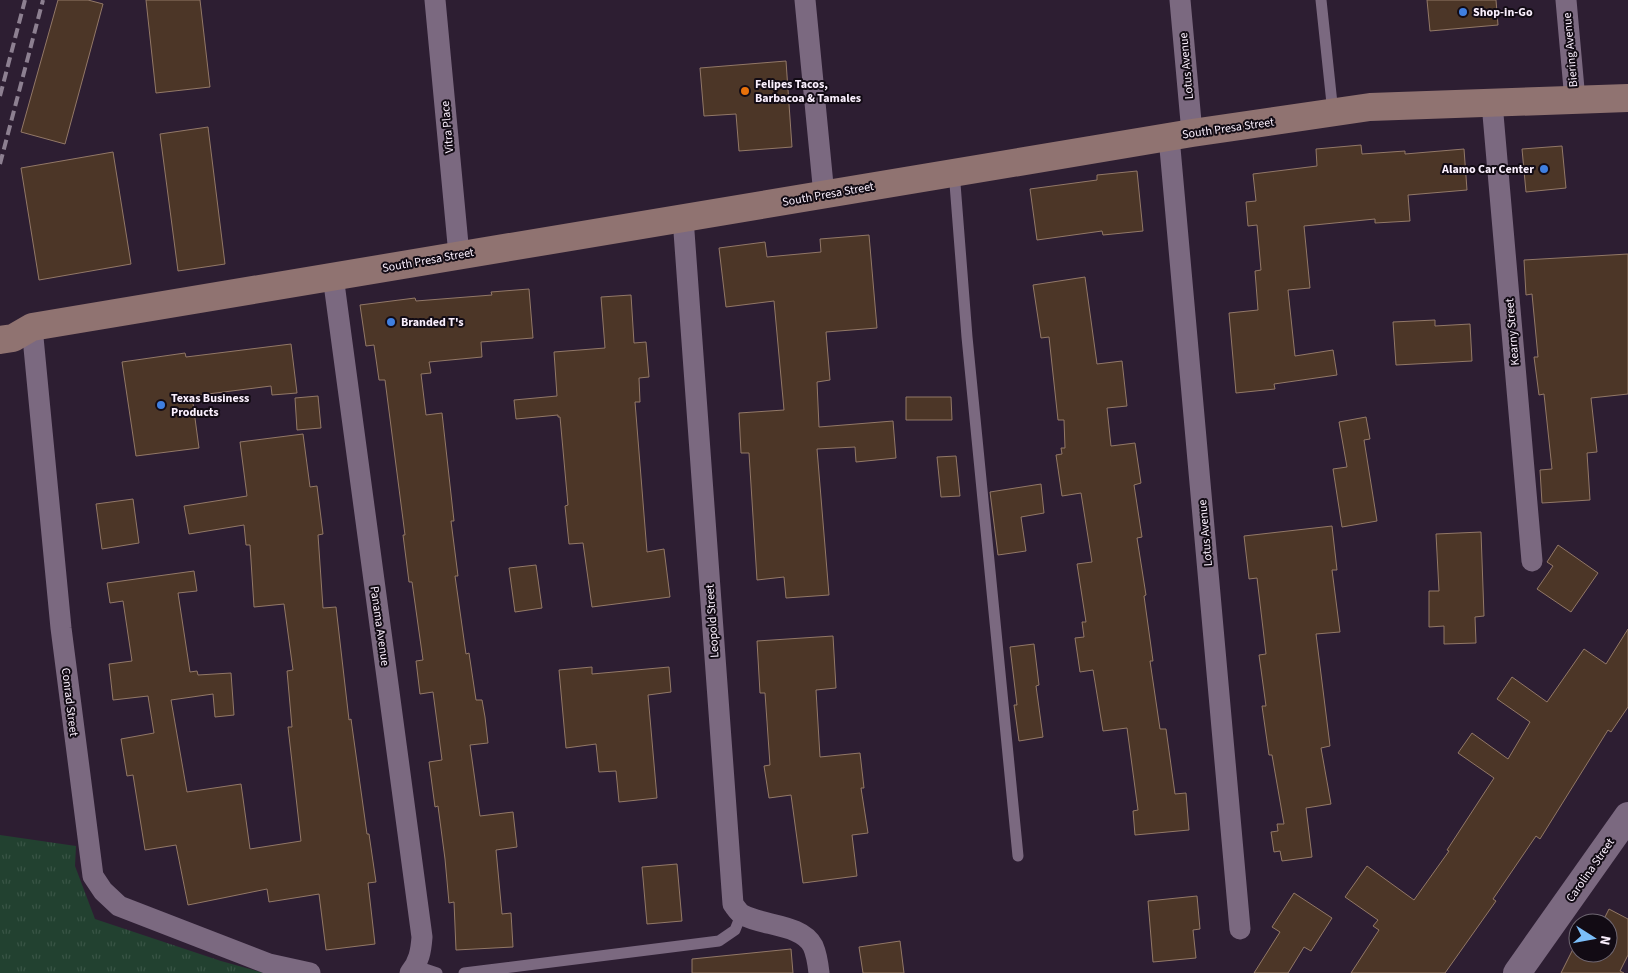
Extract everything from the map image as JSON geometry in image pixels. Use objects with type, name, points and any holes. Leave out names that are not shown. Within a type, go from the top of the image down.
[{"type":"main road","name":"South Presa Street","points":[[0,340],[13,338],[32,327],[1181,135],[1370,107],[1628,98]]},
{"type":"main road","name":"South Presa Street","points":[[0,321],[16,320],[32,327]]},
{"type":"street","name":"Vitra Place","points":[[435,0],[459,255]]},
{"type":"street","points":[[805,0],[824,195]]},
{"type":"street","name":"Lotus Avenue","points":[[1180,0],[1181,135],[1240,929]]},
{"type":"street","name":"Biering Avenue","points":[[1566,0],[1575,100]]},
{"type":"street","name":"Kearny Street","points":[[1492,103],[1532,561]]},
{"type":"street","name":"Leopold Street","points":[[683,218],[733,904],[741,914]]},
{"type":"street","name":"Panama Avenue","points":[[333,276],[422,937],[421,952],[413,970]]},
{"type":"street","name":"Conrad Street","points":[[32,327],[61,628],[93,876],[103,891],[119,906],[269,964],[310,973]]},
{"type":"street","name":"Carolina Street","points":[[1517,973],[1628,816]]},
{"type":"street","points":[[741,914],[755,920],[796,931],[805,937],[812,945],[817,958],[819,973]]},
{"type":"lane","points":[[1321,0],[1333,113]]},
{"type":"lane","points":[[954,172],[967,337],[1018,856]]},
{"type":"lane","points":[[464,973],[719,941],[735,930],[741,914]]},
{"type":"lane","points":[[413,970],[437,973]]},
{"type":"green space","points":[[0,835],[76,846],[75,866],[95,919],[221,961],[264,973],[0,973]]},
{"type":"building","points":[[58,0],[88,0],[103,4],[65,144],[21,132]]},
{"type":"building","points":[[146,0],[200,0],[210,87],[156,93]]},
{"type":"building","name":"Shop-in-Go","points":[[1427,0],[1496,0],[1498,25],[1430,31]]},
{"type":"building","name":"Felipes Tacos, Barbacoa & Tamales","points":[[786,61],[792,147],[739,151],[736,114],[704,116],[700,68]]},
{"type":"building","points":[[208,127],[225,264],[178,271],[160,134]]},
{"type":"building","points":[[1361,145],[1362,154],[1405,151],[1405,154],[1464,149],[1467,190],[1408,195],[1410,221],[1375,223],[1375,219],[1304,226],[1310,288],[1288,290],[1295,356],[1333,350],[1337,375],[1274,384],[1275,389],[1236,393],[1229,313],[1258,310],[1255,271],[1261,270],[1257,225],[1248,226],[1246,202],[1256,201],[1253,174],[1317,166],[1316,149]]},
{"type":"building","name":"Alamo Car Center","points":[[1562,146],[1566,188],[1526,192],[1522,149]]},
{"type":"building","points":[[113,152],[131,264],[39,280],[21,168]]},
{"type":"building","points":[[1137,171],[1143,231],[1103,235],[1102,231],[1037,240],[1030,189],[1097,180],[1097,175]]},
{"type":"building","points":[[869,235],[877,328],[826,332],[830,380],[817,382],[819,427],[893,421],[896,458],[856,462],[855,447],[817,449],[829,595],[786,598],[784,577],[757,580],[749,453],[741,453],[739,413],[784,410],[774,301],[726,307],[719,248],[765,242],[767,257],[821,252],[820,239]]},
{"type":"building","points":[[1628,254],[1628,394],[1591,398],[1597,452],[1587,453],[1590,500],[1542,503],[1540,470],[1552,469],[1544,394],[1539,395],[1534,357],[1538,357],[1532,294],[1526,295],[1524,260]]},
{"type":"building","points":[[1085,277],[1097,364],[1122,361],[1127,406],[1107,408],[1111,446],[1135,443],[1141,483],[1134,485],[1142,537],[1137,538],[1146,595],[1144,596],[1153,661],[1150,661],[1160,729],[1166,729],[1175,794],[1186,793],[1189,830],[1135,835],[1133,811],[1138,810],[1127,728],[1103,731],[1093,670],[1080,672],[1075,638],[1084,637],[1082,622],[1086,622],[1077,564],[1092,562],[1081,493],[1062,496],[1056,455],[1062,454],[1061,448],[1065,448],[1064,420],[1058,420],[1049,337],[1041,338],[1033,285]]},
{"type":"building","points":[[529,289],[533,338],[481,342],[482,357],[429,362],[431,373],[421,374],[426,415],[442,413],[454,521],[451,521],[458,576],[455,576],[466,654],[469,653],[476,700],[482,700],[485,717],[488,743],[470,745],[480,816],[513,812],[517,847],[496,850],[502,914],[511,913],[513,947],[456,950],[454,902],[449,903],[438,806],[435,807],[429,762],[442,760],[433,692],[420,694],[416,661],[423,660],[412,582],[409,582],[403,535],[405,535],[385,380],[379,380],[374,345],[366,346],[360,305],[415,298],[416,301],[492,295],[491,292]]},
{"type":"building","points":[[631,295],[634,343],[646,342],[649,377],[639,378],[640,402],[635,402],[647,552],[664,549],[670,597],[592,607],[583,543],[569,544],[565,506],[568,505],[560,417],[558,415],[516,419],[514,400],[557,396],[554,352],[605,348],[601,297]]},
{"type":"building","points":[[1435,320],[1435,326],[1470,324],[1472,361],[1396,365],[1393,322]]},
{"type":"building","points":[[291,344],[297,393],[272,395],[271,386],[192,396],[199,448],[136,456],[122,362],[185,353],[186,357]]},
{"type":"building","points":[[318,396],[321,428],[297,430],[295,398]]},
{"type":"building","points":[[906,397],[951,397],[952,420],[906,420]]},
{"type":"building","points":[[1366,417],[1370,439],[1364,440],[1377,521],[1342,527],[1333,469],[1347,467],[1339,422]]},
{"type":"building","points":[[303,434],[310,487],[317,486],[323,534],[318,535],[323,608],[336,607],[349,720],[351,719],[367,834],[369,834],[376,882],[368,883],[375,944],[326,950],[319,894],[269,902],[267,889],[188,905],[176,845],[145,850],[133,775],[127,776],[121,739],[154,733],[148,696],[113,700],[109,664],[132,661],[123,601],[110,603],[107,583],[194,571],[197,591],[178,593],[190,672],[197,671],[198,675],[231,673],[234,715],[215,717],[213,694],[171,700],[187,792],[241,784],[250,849],[301,841],[288,727],[292,727],[287,671],[293,670],[284,604],[254,607],[250,545],[246,545],[244,525],[189,534],[184,506],[247,496],[240,442]]},
{"type":"building","points":[[956,456],[960,496],[941,497],[937,457]]},
{"type":"building","points":[[1041,484],[1044,513],[1021,517],[1026,551],[998,555],[990,492]]},
{"type":"building","points":[[133,499],[139,543],[102,549],[96,504]]},
{"type":"building","points":[[1332,526],[1337,570],[1332,570],[1340,632],[1316,634],[1330,746],[1321,748],[1331,804],[1306,808],[1312,857],[1282,861],[1280,851],[1274,852],[1271,832],[1278,831],[1277,824],[1284,824],[1272,755],[1269,755],[1262,706],[1266,706],[1259,655],[1266,654],[1257,578],[1249,579],[1244,536]]},
{"type":"building","points":[[1481,532],[1484,616],[1475,617],[1476,643],[1444,644],[1444,626],[1429,627],[1429,591],[1439,591],[1436,534]]},
{"type":"building","points":[[1558,545],[1598,573],[1571,612],[1537,589],[1553,566],[1547,562]]},
{"type":"building","points":[[536,565],[542,608],[515,612],[509,568]]},
{"type":"building","points":[[1628,629],[1628,707],[1611,732],[1608,730],[1540,839],[1536,836],[1493,899],[1496,901],[1445,973],[1351,973],[1379,930],[1373,926],[1378,920],[1345,897],[1367,866],[1414,900],[1449,851],[1447,850],[1494,778],[1458,753],[1472,733],[1508,759],[1530,722],[1497,699],[1512,677],[1547,702],[1584,649],[1606,664]]},
{"type":"building","points":[[833,636],[836,688],[816,690],[820,757],[860,753],[864,788],[861,788],[868,833],[852,835],[857,876],[803,883],[791,795],[769,798],[764,766],[770,765],[765,693],[760,693],[757,641]]},
{"type":"building","points":[[1034,644],[1039,685],[1036,686],[1043,737],[1019,741],[1014,705],[1017,705],[1010,647]]},
{"type":"building","points":[[592,667],[592,674],[669,667],[671,692],[648,695],[657,798],[619,802],[616,771],[599,772],[596,744],[566,748],[559,670]]},
{"type":"building","points":[[677,864],[682,921],[647,924],[642,867]]},
{"type":"building","points":[[1294,893],[1332,918],[1311,951],[1304,947],[1288,973],[1254,973],[1280,932],[1272,927]]},
{"type":"building","points":[[1197,896],[1200,929],[1193,930],[1196,958],[1153,962],[1148,901]]},
{"type":"building","points":[[1609,909],[1617,913],[1607,913]]},
{"type":"building","points":[[1618,914],[1628,919],[1628,955],[1620,971],[1624,973],[1561,973],[1568,959],[1568,963],[1618,963]]},
{"type":"building","points":[[900,941],[904,973],[863,973],[859,947]]},
{"type":"building","points":[[791,949],[793,973],[692,973],[692,959]]},
{"type":"railway","points":[[0,96],[25,0]]},
{"type":"railway","points":[[0,164],[43,0]]},
{"type":"place","name":"Shop-in-Go","points":[[1463,12]]},
{"type":"place","name":"Felipes Tacos, Barbacoa & Tamales","points":[[745,91]]},
{"type":"place","name":"Alamo Car Center","points":[[1544,169]]},
{"type":"place","name":"Branded T's","points":[[391,322]]},
{"type":"place","name":"Texas Business Products","points":[[161,405]]}]
